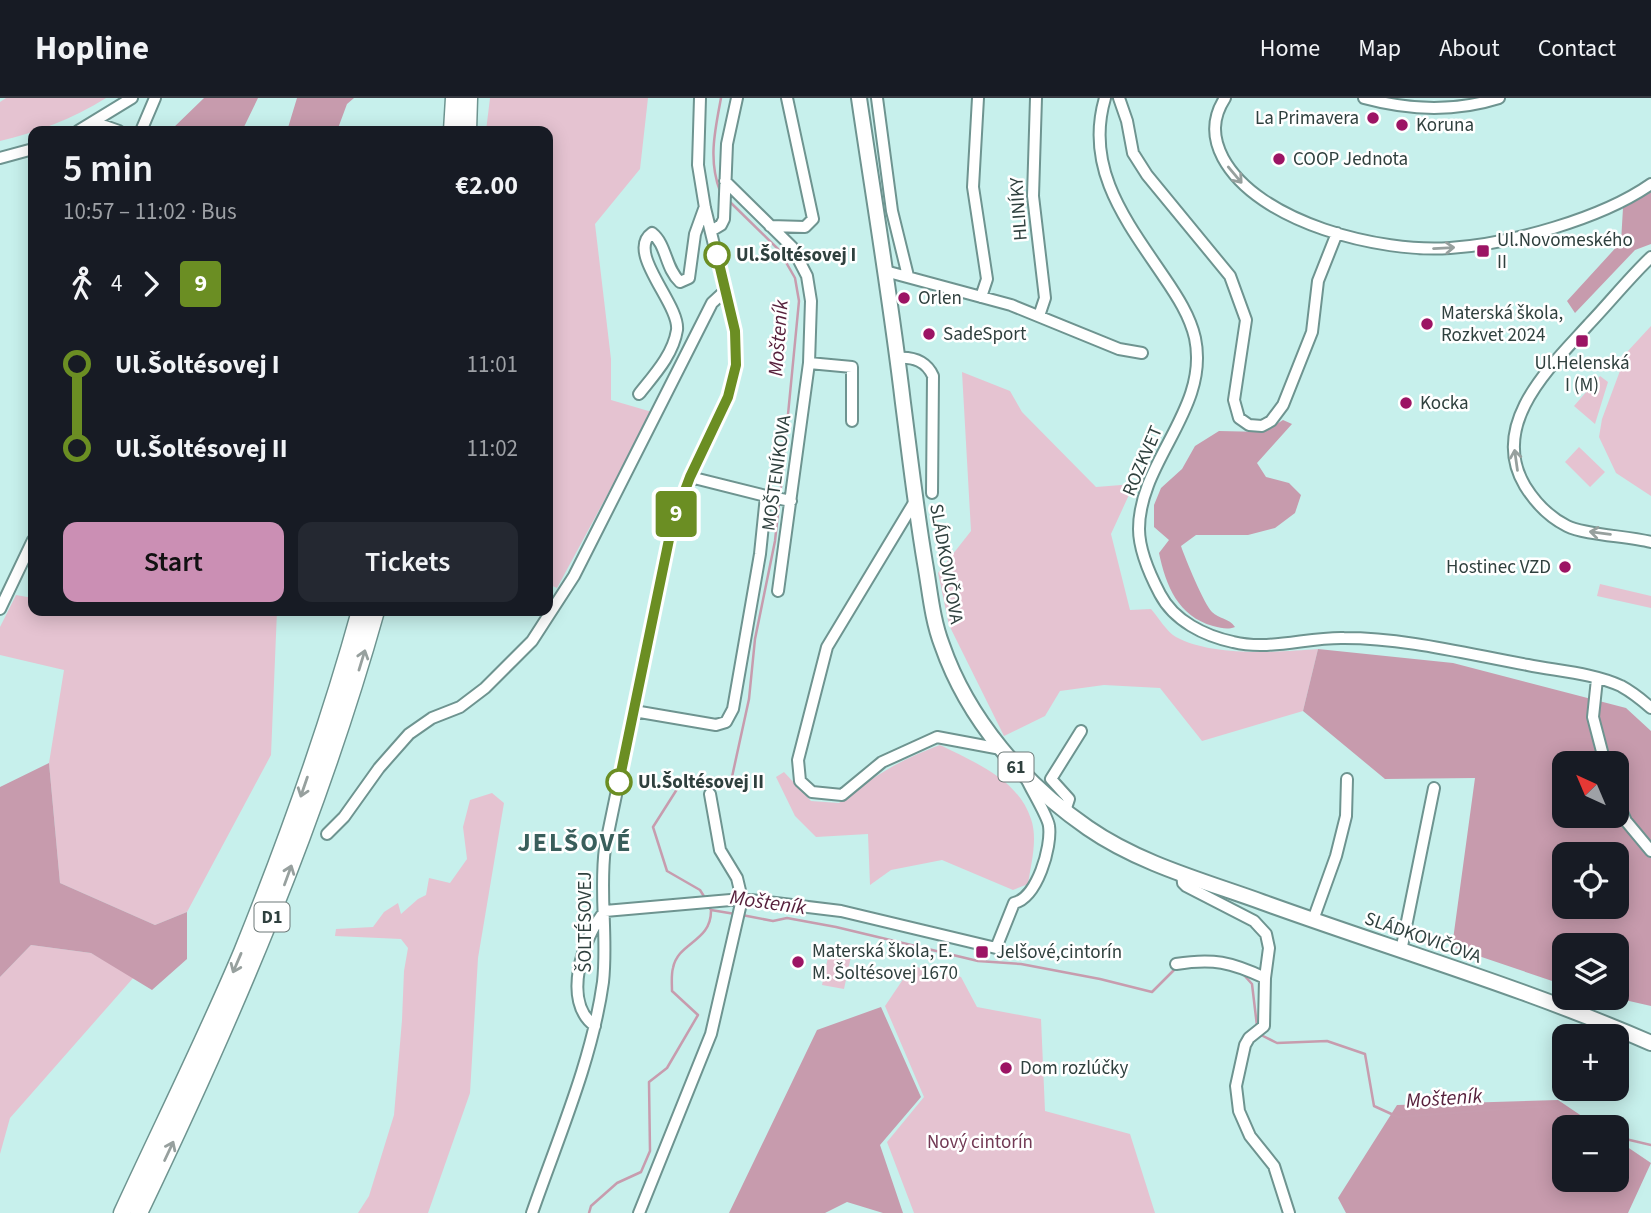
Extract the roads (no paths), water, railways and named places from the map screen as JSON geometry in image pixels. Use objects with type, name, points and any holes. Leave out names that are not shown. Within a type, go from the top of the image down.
[{"type":"highway","points":[[452,126],[454,98]]},
{"type":"highway","points":[[468,126],[469,98]]},
{"type":"highway","name":"D1","points":[[122,1213],[210,1025],[265,894],[327,720],[358,616]]},
{"type":"highway","name":"D1","points":[[139,1213],[196,1095],[280,899],[334,747],[374,616]]},
{"type":"main road","name":"SLÁDKOVIČOVA","points":[[859,98],[932,607],[942,647],[964,692],[1001,749],[1026,777],[1065,811],[1119,847],[1182,873],[1594,1018],[1651,1043]]},
{"type":"street","points":[[88,126],[132,98]]},
{"type":"street","points":[[143,126],[155,98]]},
{"type":"street","name":"ŠOLTÉSOVEJ","points":[[532,1213],[595,1026],[604,974],[605,848],[672,525],[690,477],[728,397],[736,365],[735,331],[705,208],[698,165],[699,98]]},
{"type":"street","points":[[711,231],[721,225],[727,144],[737,98]]},
{"type":"street","points":[[770,226],[805,227],[813,219],[787,98]]},
{"type":"street","points":[[877,98],[892,211],[908,276]]},
{"type":"street","name":"HLINÍKY","points":[[978,98],[973,187],[987,279],[981,297]]},
{"type":"street","name":"HLINÍKY","points":[[1036,98],[1033,196],[1045,298],[1039,316]]},
{"type":"street","name":"ROZKVET","points":[[1105,98],[1100,149],[1106,179],[1114,200],[1176,294],[1195,340],[1196,358],[1189,399],[1152,476],[1141,509],[1139,530],[1146,562],[1161,596],[1169,607],[1179,618],[1204,633],[1234,643],[1281,644],[1345,638],[1391,641],[1597,679],[1619,685],[1651,708]]},
{"type":"street","points":[[1119,98],[1133,153],[1147,175],[1230,276],[1246,320],[1234,400],[1239,418],[1248,425],[1262,426],[1271,421],[1283,405],[1312,332],[1318,281],[1336,233]]},
{"type":"street","points":[[1225,98],[1217,113],[1215,136],[1230,170],[1255,195],[1289,214],[1336,233],[1416,248],[1488,244],[1575,220],[1627,198],[1651,184]]},
{"type":"street","points":[[1364,98],[1402,107],[1438,108],[1499,98]]},
{"type":"street","points":[[0,158],[28,150]]},
{"type":"street","name":"MOŠTENÍKOVA","points":[[634,711],[716,726],[726,722],[733,709],[760,554],[779,499],[809,363],[811,301],[807,276],[792,247],[770,226],[725,192]]},
{"type":"street","points":[[639,394],[666,360],[677,327],[672,306],[652,273],[643,245],[647,236],[652,233],[659,238],[672,275],[680,282],[689,278],[695,233],[705,208]]},
{"type":"street","points":[[1651,257],[1539,382],[1519,418],[1514,444],[1519,475],[1534,500],[1551,516],[1576,530],[1628,536],[1651,542]]},
{"type":"street","points":[[884,271],[1011,305],[1119,349],[1142,354]]},
{"type":"street","points":[[553,608],[574,576],[712,303],[725,291]]},
{"type":"street","name":"SLÁDKOVIČOVA","points":[[898,358],[915,358],[924,363],[933,376],[932,493]]},
{"type":"street","points":[[809,363],[852,366],[852,421]]},
{"type":"street","name":"MOŠTENÍKOVA","points":[[690,477],[779,499]]},
{"type":"street","name":"MOŠTENÍKOVA","points":[[778,591],[779,499]]},
{"type":"street","points":[[915,501],[827,647],[799,760],[800,780],[812,792],[842,795],[882,762],[937,737],[1001,749]]},
{"type":"street","points":[[0,608],[28,550]]},
{"type":"street","points":[[327,834],[344,817],[379,768],[409,734],[432,718],[460,708],[485,688],[532,641],[548,616]]},
{"type":"street","points":[[1597,679],[1593,717],[1602,751]]},
{"type":"street","points":[[1065,811],[1069,799],[1051,779],[1081,731]]},
{"type":"street","points":[[595,1026],[586,1020],[581,1012],[576,988],[587,938],[605,911],[742,899],[841,911],[996,948],[1014,902],[1023,901],[1034,888],[1044,860],[1049,825],[1026,777]]},
{"type":"street","points":[[1313,920],[1336,856],[1346,816],[1347,779]]},
{"type":"street","points":[[1401,951],[1433,788]]},
{"type":"street","points":[[639,1213],[711,1034],[742,899],[737,878],[720,849],[710,794]]},
{"type":"street","points":[[1629,825],[1651,851]]},
{"type":"street","name":"SLÁDKOVIČOVA","points":[[1182,873],[1186,886],[1254,922],[1266,934],[1269,948],[1264,1026],[1245,1045],[1236,1086],[1239,1111],[1250,1136],[1274,1166],[1289,1213]]},
{"type":"street","points":[[1176,964],[1202,960],[1238,965],[1265,978]]},
{"type":"waterway","name":"Mošteník","points":[[720,191],[713,156],[721,98]]},
{"type":"waterway","name":"Mošteník","points":[[729,201],[779,250],[795,278],[799,301],[780,497]]},
{"type":"waterway","name":"Mošteník","points":[[705,898],[700,890],[667,871],[653,827],[679,786],[730,786],[749,699],[755,639],[775,541],[779,504]]},
{"type":"waterway","name":"Mošteník","points":[[709,907],[711,910],[735,914]]},
{"type":"waterway","points":[[589,1213],[591,1206],[617,1183],[641,1172],[650,1151],[649,1082],[667,1068],[698,1015],[672,991],[673,968],[681,952],[706,929],[711,911]]},
{"type":"waterway","name":"Mošteník","points":[[742,915],[773,921],[787,918],[836,927],[978,961],[1021,964],[1152,992],[1175,969]]},
{"type":"waterway","name":"Mošteník","points":[[1243,974],[1252,984],[1257,1026]]},
{"type":"waterway","name":"Mošteník","points":[[1261,1035],[1277,1043],[1327,1041],[1365,1054],[1374,1106],[1398,1117],[1546,1106],[1564,1115]]},
{"type":"waterway","name":"Mošteník","points":[[1629,1140],[1651,1145]]},
{"type":"place","name":"La Primavera","points":[[1373,118]]},
{"type":"place","name":"Koruna","points":[[1402,125]]},
{"type":"place","name":"COOP Jednota","points":[[1279,159]]},
{"type":"place","name":"Ul.Novomeského II","points":[[1483,251]]},
{"type":"place","name":"Ul.Šoltésovej I","points":[[717,255]]},
{"type":"place","name":"Orlen","points":[[904,298]]},
{"type":"place","name":"Materská škola, Rozkvet 2024","points":[[1427,324]]},
{"type":"place","name":"SadeSport","points":[[929,334]]},
{"type":"place","name":"Ul.Helenská I (M)","points":[[1582,341]]},
{"type":"place","name":"Kocka","points":[[1406,403]]},
{"type":"place","name":"Hostinec VZD","points":[[1565,567]]},
{"type":"place","name":"Ul.Šoltésovej II","points":[[619,782]]},
{"type":"place","name":"Jelšové,cintorín","points":[[982,952]]},
{"type":"place","name":"Materská škola, E. M. Šoltésovej 1670","points":[[798,962]]},
{"type":"place","name":"Dom rozlúčky","points":[[1006,1068]]},
{"type":"district","name":"JELŠOVÉ","points":[[575,842]]},
{"type":"park label","name":"Nový cintorín","points":[[980,1142]]}]
